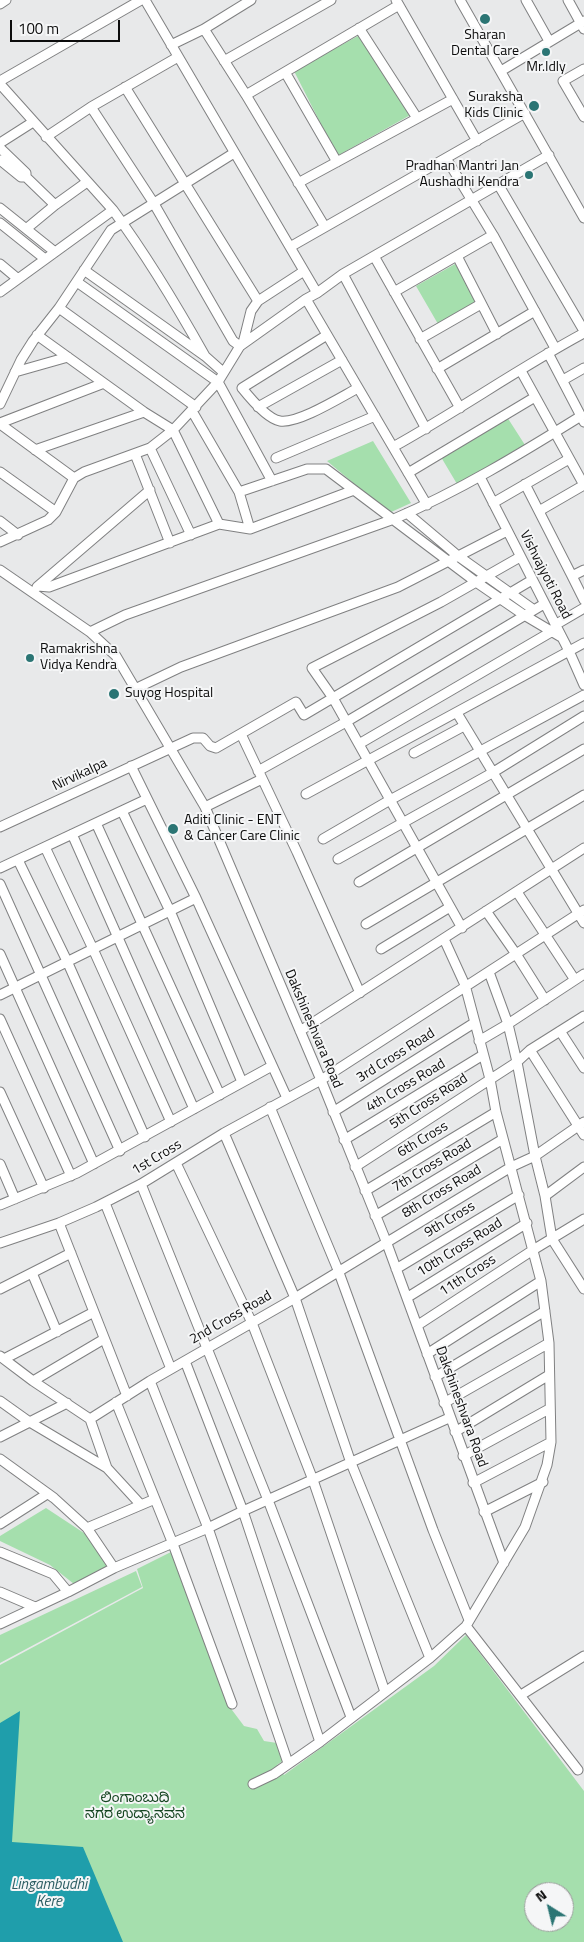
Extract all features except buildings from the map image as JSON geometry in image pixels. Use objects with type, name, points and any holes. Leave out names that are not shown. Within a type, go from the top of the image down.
[{"type":"street","points":[[0,4],[6,0]]},
{"type":"street","points":[[141,0],[0,83],[46,137],[113,210],[205,356]]},
{"type":"street","points":[[145,0],[317,293]]},
{"type":"street","points":[[171,45],[204,29],[251,0]]},
{"type":"street","points":[[224,61],[331,0]]},
{"type":"street","points":[[460,0],[584,218]]},
{"type":"street","points":[[526,0],[549,41]]},
{"type":"street","points":[[501,71],[549,41],[583,24],[568,0]]},
{"type":"street","points":[[246,95],[359,28],[397,3],[477,141]]},
{"type":"street","points":[[359,28],[416,118]]},
{"type":"street","points":[[204,29],[325,227]]},
{"type":"street","points":[[46,137],[91,107],[178,58]]},
{"type":"street","points":[[584,68],[563,81],[584,117]]},
{"type":"street","points":[[285,72],[337,162]]},
{"type":"street","points":[[125,87],[258,301]]},
{"type":"street","points":[[298,183],[453,99]]},
{"type":"street","points":[[91,107],[153,202],[233,341],[242,344]]},
{"type":"street","points":[[290,247],[525,113]]},
{"type":"street","points":[[0,142],[33,122]]},
{"type":"street","points":[[0,148],[55,205]]},
{"type":"street","points":[[0,404],[21,360],[77,282],[111,230],[184,182],[234,153]]},
{"type":"street","points":[[242,344],[343,274],[549,155]]},
{"type":"street","points":[[90,632],[125,615],[394,519],[427,505],[582,419],[563,380],[535,311],[493,235],[446,158]]},
{"type":"street","points":[[0,160],[21,178],[26,177]]},
{"type":"street","points":[[26,229],[87,182]]},
{"type":"street","points":[[393,447],[426,429],[584,332],[498,184]]},
{"type":"street","points":[[0,208],[55,252]]},
{"type":"street","points":[[0,292],[113,210]]},
{"type":"street","points":[[0,223],[45,259]]},
{"type":"street","points":[[394,292],[493,235]]},
{"type":"street","points":[[374,256],[460,408]]},
{"type":"street","points":[[457,256],[497,334]]},
{"type":"street","points":[[0,264],[18,279]]},
{"type":"street","points":[[84,270],[205,356],[223,372]]},
{"type":"street","points":[[0,542],[48,520],[56,512],[74,478],[84,472],[150,448],[173,430],[218,382],[242,344],[251,311],[258,301],[304,271]]},
{"type":"street","points":[[343,274],[426,429]]},
{"type":"street","points":[[77,282],[218,382],[272,481]]},
{"type":"street","points":[[306,299],[427,505]]},
{"type":"street","points":[[420,338],[481,304]]},
{"type":"street","points":[[59,308],[194,409],[239,492],[250,529]]},
{"type":"street","points":[[437,370],[535,311]]},
{"type":"street","points":[[327,334],[242,388],[258,407],[278,421],[294,420],[358,388]]},
{"type":"street","points":[[38,335],[144,412],[173,430],[219,524]]},
{"type":"street","points":[[15,372],[68,357]]},
{"type":"street","points":[[258,407],[342,360]]},
{"type":"street","points":[[563,380],[584,368]]},
{"type":"street","points":[[521,370],[584,485],[539,511]]},
{"type":"street","points":[[0,424],[104,383]]},
{"type":"street","points":[[408,473],[535,397]]},
{"type":"street","points":[[35,450],[144,412]]},
{"type":"street","points":[[276,458],[375,416]]},
{"type":"street","points":[[0,424],[74,478]]},
{"type":"street","points":[[150,448],[191,535]]},
{"type":"street","points":[[135,454],[170,543]]},
{"type":"street","points":[[493,503],[570,459]]},
{"type":"street","points":[[239,492],[307,469],[326,469],[476,582],[524,615],[553,629]]},
{"type":"street","points":[[0,472],[56,512]]},
{"type":"street","name":"Vishvajyoti Road","points":[[480,477],[544,604],[553,629],[570,651],[584,685]]},
{"type":"street","points":[[525,484],[584,600]]},
{"type":"street","points":[[35,589],[150,490]]},
{"type":"street","points":[[35,589],[49,588],[219,524],[250,529],[354,490]]},
{"type":"street","points":[[407,513],[458,556],[534,610]]},
{"type":"street","points":[[0,520],[18,535]]},
{"type":"street","points":[[136,688],[181,667],[398,587],[507,531]]},
{"type":"street","points":[[462,928],[333,698],[312,668],[520,557]]},
{"type":"street","name":"Dakshineshvara Road","points":[[0,570],[35,589],[41,597],[90,632],[116,656],[205,808],[300,1031],[386,1241],[418,1325],[449,1418],[504,1564]]},
{"type":"street","points":[[572,576],[584,570]]},
{"type":"street","points":[[360,993],[297,852],[241,734],[296,702],[304,715],[532,580]]},
{"type":"street","points":[[205,808],[544,604]]},
{"type":"street","points":[[359,744],[553,629],[584,608]]},
{"type":"street","points":[[306,794],[584,643]]},
{"type":"street","points":[[323,839],[390,800],[584,695]]},
{"type":"street","points":[[457,713],[550,870],[581,912],[584,923]]},
{"type":"street","points":[[338,859],[403,824],[584,716]]},
{"type":"street","points":[[414,753],[464,726]]},
{"type":"street","name":"Nirvikalpa","points":[[0,827],[171,747],[199,736],[212,748],[216,748],[241,734]]},
{"type":"street","points":[[359,882],[584,749]]},
{"type":"street","points":[[132,766],[196,898],[287,1098]]},
{"type":"street","points":[[366,924],[584,795]]},
{"type":"street","points":[[0,868],[147,799]]},
{"type":"street","points":[[122,811],[170,911],[242,1082]]},
{"type":"street","points":[[96,823],[220,1095]]},
{"type":"street","points":[[72,834],[194,1109]]},
{"type":"street","points":[[45,847],[94,949],[171,1122]]},
{"type":"street","points":[[300,1031],[584,848]]},
{"type":"street","points":[[18,860],[67,962],[145,1137]]},
{"type":"street","points":[[0,884],[120,1151]]},
{"type":"street","points":[[517,892],[575,980]]},
{"type":"street","points":[[0,995],[196,898]]},
{"type":"street","points":[[381,949],[450,907]]},
{"type":"street","points":[[486,912],[516,954],[544,1000]]},
{"type":"street","name":"1st Cross","points":[[0,1243],[59,1223],[105,1203],[141,1184],[224,1133],[320,1080],[581,912]]},
{"type":"street","points":[[253,1784],[320,1742],[430,1658],[468,1623],[525,1528],[542,1482],[551,1442],[549,1343],[542,1281],[503,1139],[490,1079],[465,985],[444,939]]},
{"type":"street","points":[[0,954],[94,1164]]},
{"type":"street","points":[[489,972],[508,1024],[517,1062],[552,1239],[584,1289]]},
{"type":"street","points":[[479,1041],[584,974]]},
{"type":"street","name":"5th Cross Road","points":[[355,1166],[517,1062],[530,1050],[584,1016]]},
{"type":"street","points":[[0,1019],[71,1176]]},
{"type":"street","name":"3rd Cross Road","points":[[333,1112],[474,1024]]},
{"type":"street","points":[[560,1031],[584,1068]]},
{"type":"street","points":[[530,1050],[581,1124],[584,1135]]},
{"type":"street","name":"4th Cross Road","points":[[344,1140],[483,1055]]},
{"type":"street","points":[[0,1204],[71,1176],[120,1151],[272,1066]]},
{"type":"street","points":[[0,1092],[44,1188]]},
{"type":"street","points":[[270,1108],[338,1270],[468,1623],[535,1716],[578,1770]]},
{"type":"street","name":"6th Cross","points":[[365,1190],[496,1112]]},
{"type":"street","name":"8th Cross Road","points":[[386,1241],[511,1167],[535,1156],[581,1124]]},
{"type":"street","points":[[224,1133],[294,1298],[352,1463],[430,1658]]},
{"type":"street","name":"7th Cross Road","points":[[375,1216],[503,1139]]},
{"type":"street","points":[[176,1163],[252,1322],[313,1480],[385,1692]]},
{"type":"street","points":[[0,1164],[15,1199]]},
{"type":"street","points":[[545,1196],[584,1167]]},
{"type":"street","points":[[141,1184],[268,1500],[351,1717]]},
{"type":"street","name":"9th Cross","points":[[396,1269],[519,1195]]},
{"type":"street","points":[[105,1203],[171,1369]]},
{"type":"street","name":"11th Cross","points":[[418,1325],[584,1219]]},
{"type":"street","points":[[59,1223],[127,1396]]},
{"type":"street","name":"10th Cross Road","points":[[408,1297],[527,1223]]},
{"type":"street","name":"2nd Cross Road","points":[[90,1419],[150,1381],[294,1298],[386,1241]]},
{"type":"street","points":[[0,1289],[71,1253]]},
{"type":"street","points":[[576,1276],[584,1271]]},
{"type":"street","points":[[32,1272],[57,1332]]},
{"type":"street","points":[[427,1354],[542,1281]]},
{"type":"street","points":[[435,1377],[545,1311]]},
{"type":"street","points":[[94,1312],[2,1358],[90,1419],[107,1468]]},
{"type":"street","points":[[33,1381],[104,1339]]},
{"type":"street","points":[[444,1403],[549,1343]]},
{"type":"street","points":[[185,1361],[242,1511],[320,1742]]},
{"type":"street","points":[[455,1432],[549,1375]]},
{"type":"street","points":[[150,1381],[208,1528],[282,1767]]},
{"type":"street","points":[[0,1401],[28,1422],[107,1468],[141,1505]]},
{"type":"street","points":[[0,1437],[67,1402]]},
{"type":"street","points":[[116,1402],[173,1544],[232,1704]]},
{"type":"street","points":[[463,1456],[549,1409]]},
{"type":"street","points":[[0,1624],[114,1568],[173,1544],[449,1418]]},
{"type":"street","points":[[473,1483],[551,1442]]},
{"type":"street","points":[[0,1459],[48,1494],[87,1528],[114,1568]]},
{"type":"street","points":[[484,1512],[542,1482]]},
{"type":"street","points":[[0,1524],[48,1494]]},
{"type":"street","points":[[87,1528],[155,1499]]},
{"type":"street","points":[[0,1552],[53,1574],[68,1592]]},
{"type":"street","points":[[0,1592],[35,1607]]},
{"type":"street","points":[[521,1695],[584,1656]]},
{"type":"green space","points":[[367,31],[414,113],[337,156],[294,71]]},
{"type":"green space","points":[[455,264],[478,301],[438,324],[416,286]]},
{"type":"green space","points":[[507,417],[525,445],[457,484],[441,457]]},
{"type":"green space","points":[[373,441],[411,503],[389,513],[327,461]]},
{"type":"green space","points":[[46,1508],[87,1535],[107,1566],[74,1584],[50,1565],[0,1541],[0,1536]]},
{"type":"green space","name":"ಲಿಂಗಾಂಬುದಿ ನಗರ ಉದ್ಯಾನವನ","points":[[173,1551],[229,1706],[244,1726],[257,1729],[264,1741],[277,1743],[284,1760],[277,1765],[284,1775],[434,1666],[466,1635],[584,1791],[584,1942],[0,1942],[0,1665],[143,1588],[137,1569]]},
{"type":"green space","points":[[136,1571],[142,1587],[0,1663],[0,1635]]},
{"type":"water","name":"Lingambudhi Kere","points":[[20,1711],[12,1842],[83,1847],[123,1942],[0,1942],[0,1723]]},
{"type":"place","name":"Sharan Dental Care","points":[[485,19]]},
{"type":"place","name":"Mr.Idly","points":[[546,52]]},
{"type":"place","name":"Suraksha Kids Clinic","points":[[534,106]]},
{"type":"place","name":"Pradhan Mantri Jan Aushadhi Kendra","points":[[529,175]]},
{"type":"place","name":"Ramakrishna Vidya Kendra","points":[[30,658]]},
{"type":"place","name":"Suyog Hospital","points":[[114,694]]},
{"type":"place","name":"Aditi Clinic - ENT & Cancer Care Clinic","points":[[173,829]]}]
